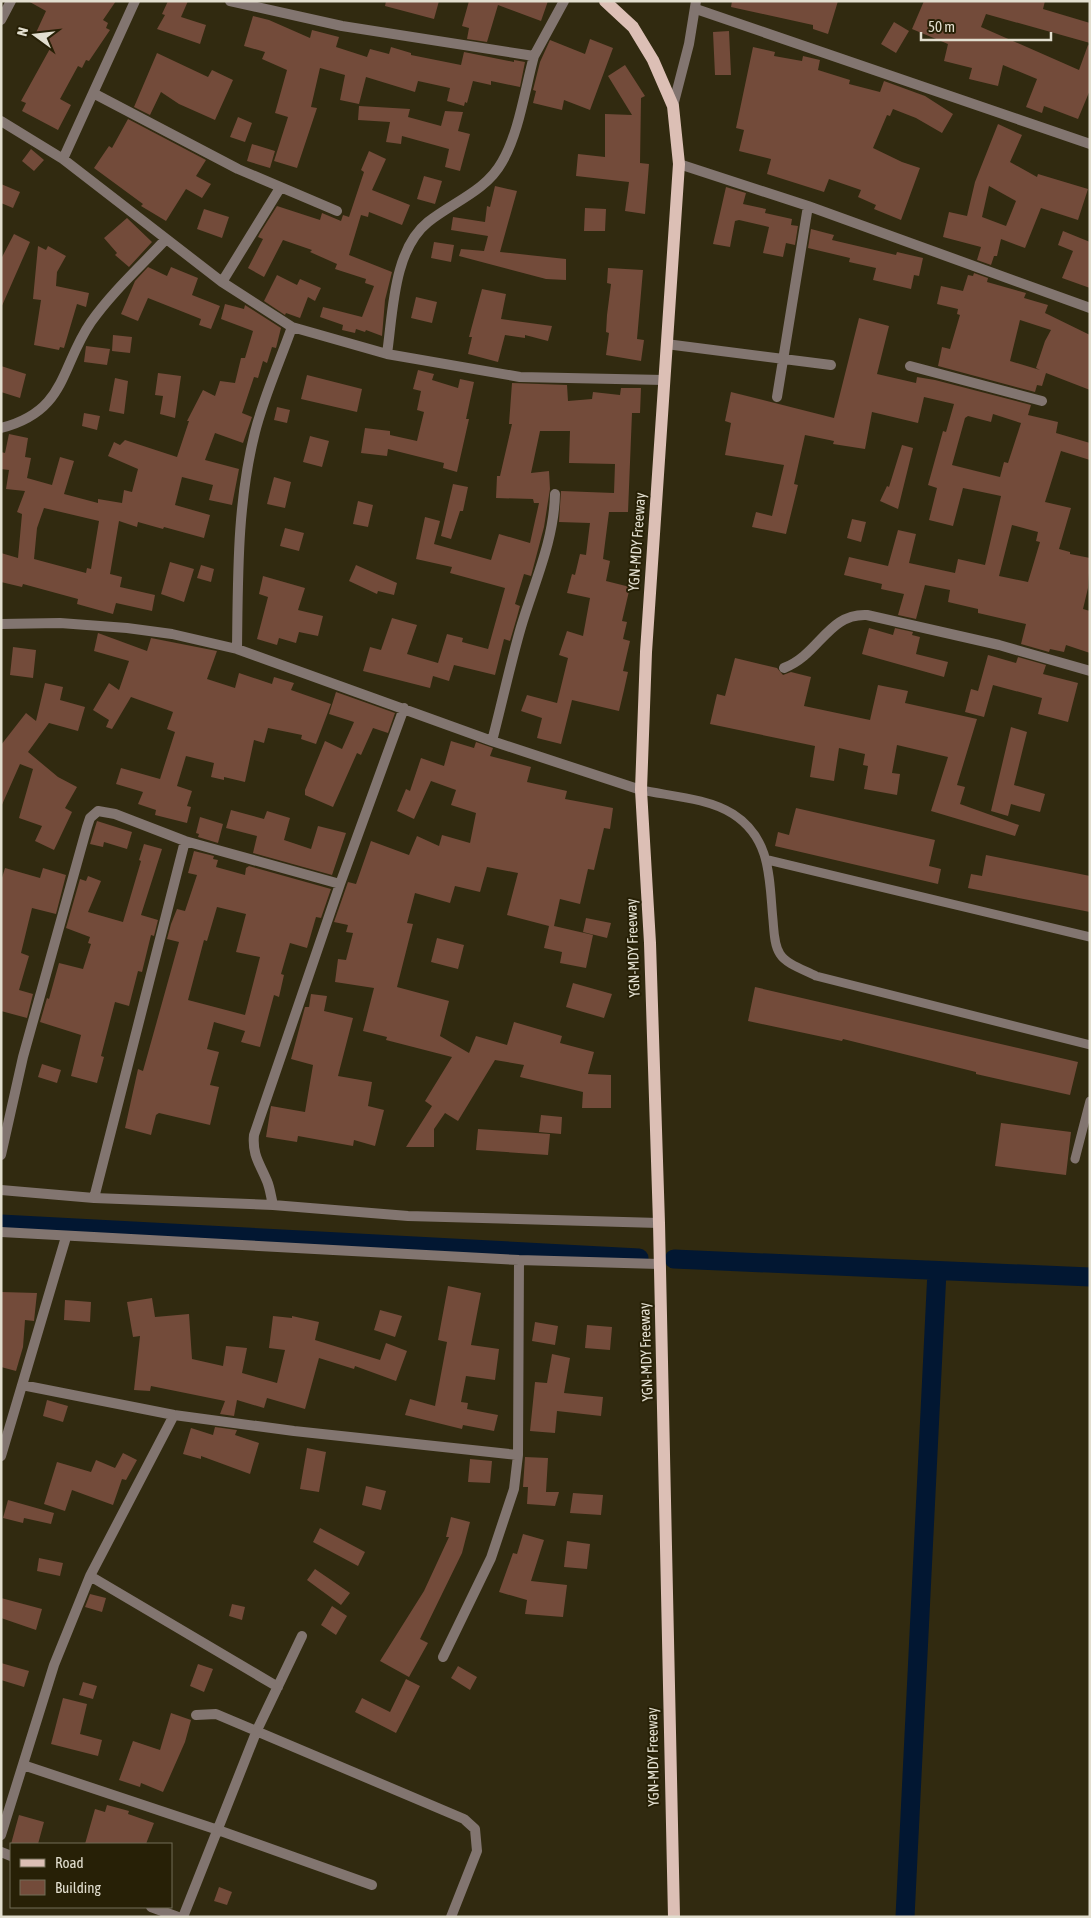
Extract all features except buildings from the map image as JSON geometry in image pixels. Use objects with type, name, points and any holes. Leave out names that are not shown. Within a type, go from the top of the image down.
[{"type":"main road","name":"YGN-MDY Freeway","points":[[604,1],[633,27],[653,60],[673,106],[679,164],[646,652],[641,790],[650,942],[659,1223],[674,1917]]},
{"type":"street","points":[[1,20],[11,1]]},
{"type":"street","points":[[63,159],[135,1]]},
{"type":"street","points":[[230,1],[342,26],[534,56]]},
{"type":"street","points":[[387,354],[402,261],[427,222],[482,185],[502,163],[512,139],[534,56],[564,1]]},
{"type":"street","points":[[673,106],[696,5],[1090,144]]},
{"type":"street","points":[[93,93],[238,169],[337,211]]},
{"type":"street","points":[[1,121],[63,159],[222,282],[292,327],[387,354],[520,377],[664,380]]},
{"type":"street","points":[[679,164],[808,206],[1090,308]]},
{"type":"street","points":[[222,282],[280,188]]},
{"type":"street","points":[[776,397],[808,206]]},
{"type":"street","points":[[1,428],[17,424],[36,413],[52,399],[90,324],[106,303],[166,239]]},
{"type":"street","points":[[237,649],[238,543],[245,486],[256,431],[292,327]]},
{"type":"street","points":[[666,344],[831,365]]},
{"type":"street","points":[[910,366],[1042,401]]},
{"type":"street","points":[[492,742],[521,627],[550,535],[555,515],[555,494]]},
{"type":"street","points":[[784,668],[798,662],[821,641],[832,626],[853,614],[867,615],[999,644],[1090,671]]},
{"type":"street","points":[[1,624],[60,623],[127,628],[172,634],[237,649],[404,708],[492,742],[641,790]]},
{"type":"street","points":[[273,1204],[267,1182],[255,1159],[253,1148],[254,1135],[340,884],[404,708]]},
{"type":"street","points":[[1,1155],[23,1057],[90,818],[98,811],[185,841],[340,884]]},
{"type":"street","points":[[94,1198],[185,841]]},
{"type":"street","points":[[1,1190],[94,1198],[273,1204],[408,1216],[659,1223]]},
{"type":"street","points":[[1,1232],[518,1260],[660,1264]]},
{"type":"street","points":[[1,1456],[66,1237]]},
{"type":"street","points":[[443,1657],[491,1558],[514,1489],[518,1455],[518,1260]]},
{"type":"street","points":[[22,1385],[174,1415],[294,1431],[518,1455]]},
{"type":"street","points":[[1,1835],[54,1665],[90,1576],[174,1415]]},
{"type":"street","points":[[90,1576],[278,1687]]},
{"type":"street","points":[[183,1917],[257,1730],[302,1636]]},
{"type":"street","points":[[196,1715],[216,1714],[464,1819],[475,1829],[477,1851],[451,1917]]},
{"type":"street","points":[[23,1765],[218,1830],[372,1885]]},
{"type":"street","points":[[154,1908],[178,1917]]},
{"type":"lane","points":[[641,790],[714,805],[734,814],[748,827],[761,844],[768,860],[774,937],[780,954],[793,964],[816,976],[1090,1045]]},
{"type":"lane","points":[[768,860],[1090,937]]},
{"type":"lane","points":[[1075,1159],[1090,1102]]},
{"type":"waterway","points":[[1,1224],[639,1258]]},
{"type":"waterway","points":[[674,1259],[1090,1277]]},
{"type":"waterway","points":[[905,1917],[937,1271]]}]
